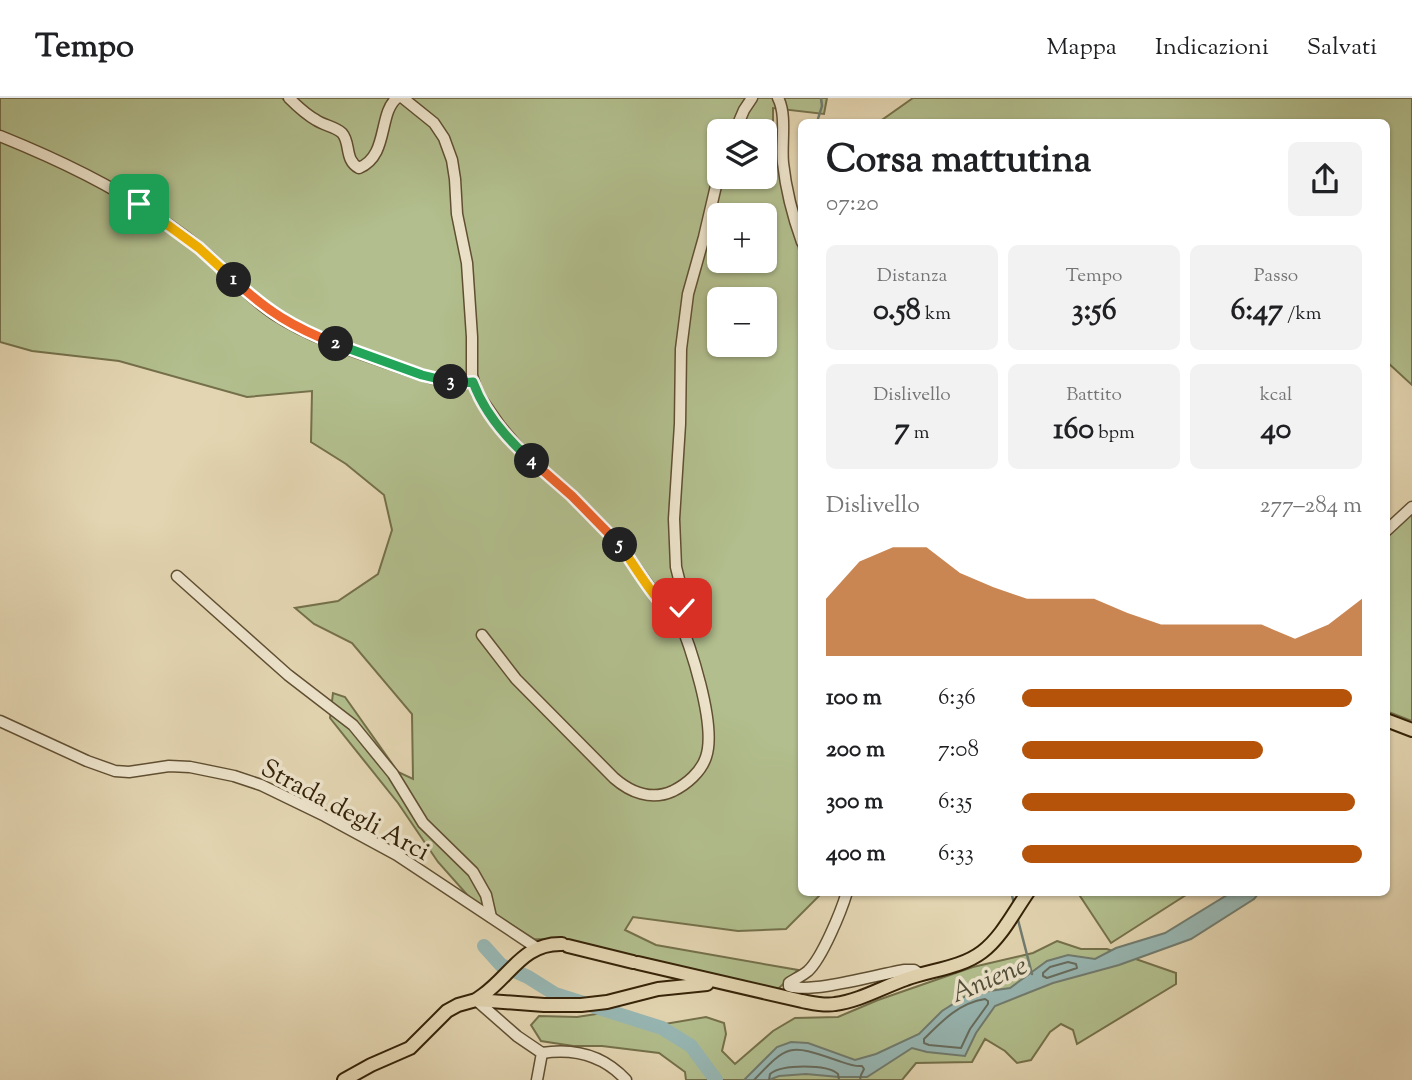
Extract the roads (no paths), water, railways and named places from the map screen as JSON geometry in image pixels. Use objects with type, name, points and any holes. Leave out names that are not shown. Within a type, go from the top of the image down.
[{"type":"main road","points":[[1390,722],[1412,730]]},
{"type":"main road","points":[[476,1000],[532,950],[547,945],[565,945],[722,983],[830,1005],[853,1000],[920,974],[962,962],[980,953],[995,940],[1025,896]]},
{"type":"main road","points":[[658,989],[665,979],[661,969]]},
{"type":"main road","points":[[498,983],[500,995],[510,1003]]},
{"type":"main road","points":[[344,1080],[408,1049],[447,1011],[476,1000],[550,1006],[588,1005],[658,989],[722,983]]},
{"type":"street","points":[[289,98],[310,116],[340,132],[351,160],[359,168],[375,153],[390,106],[397,98]]},
{"type":"street","points":[[403,98],[434,123],[444,138],[452,160],[457,214],[467,267],[473,382],[484,404],[513,442],[616,540],[659,600],[669,611],[676,612],[685,603],[676,567],[674,519],[681,349],[688,294],[715,189]]},
{"type":"street","points":[[740,119],[752,98]]},
{"type":"street","points":[[778,98],[782,109],[784,171],[798,229]]},
{"type":"street","points":[[0,136],[69,166],[145,208],[199,248],[267,309],[299,328],[352,351],[422,375],[457,383],[473,382]]},
{"type":"street","points":[[1390,527],[1412,507]]},
{"type":"street","points":[[177,576],[288,675],[345,717],[396,779],[426,827],[473,872],[484,890],[491,917]]},
{"type":"street","points":[[482,635],[516,679],[614,778],[637,792],[657,795],[672,791],[691,778],[705,760],[709,745],[698,678],[688,640],[676,612]]},
{"type":"street","name":"Strada degli Arci","points":[[0,721],[47,744],[115,771],[129,772],[169,766],[190,767],[261,785],[391,851],[491,917],[532,950]]},
{"type":"street","points":[[846,896],[834,926],[813,964],[803,975],[791,981],[789,986],[797,988],[825,985],[905,970],[914,970],[920,974]]},
{"type":"street","points":[[476,1000],[517,1036],[542,1053],[568,1051],[592,1055],[626,1080]]},
{"type":"street","points":[[537,1080],[542,1053]]},
{"type":"water","name":"Aniene","points":[[1225,896],[1256,896],[1191,939],[1119,965],[1053,983],[995,1006],[976,1033],[965,1056],[912,1048],[867,1077],[806,1074],[779,1076],[769,1080],[744,1080],[777,1047],[791,1042],[808,1043],[855,1060],[876,1054],[919,1034],[942,1011],[969,994],[1010,988],[1047,961],[1068,955],[1095,959],[1116,948],[1165,933]]},
{"type":"waterway","points":[[818,119],[822,106],[821,98]]},
{"type":"waterway","points":[[1012,896],[1014,903]]},
{"type":"waterway","points":[[1017,916],[1032,974]]},
{"type":"waterway","points":[[484,946],[501,965],[528,977],[555,994],[662,1028],[691,1046],[716,1080]]}]
